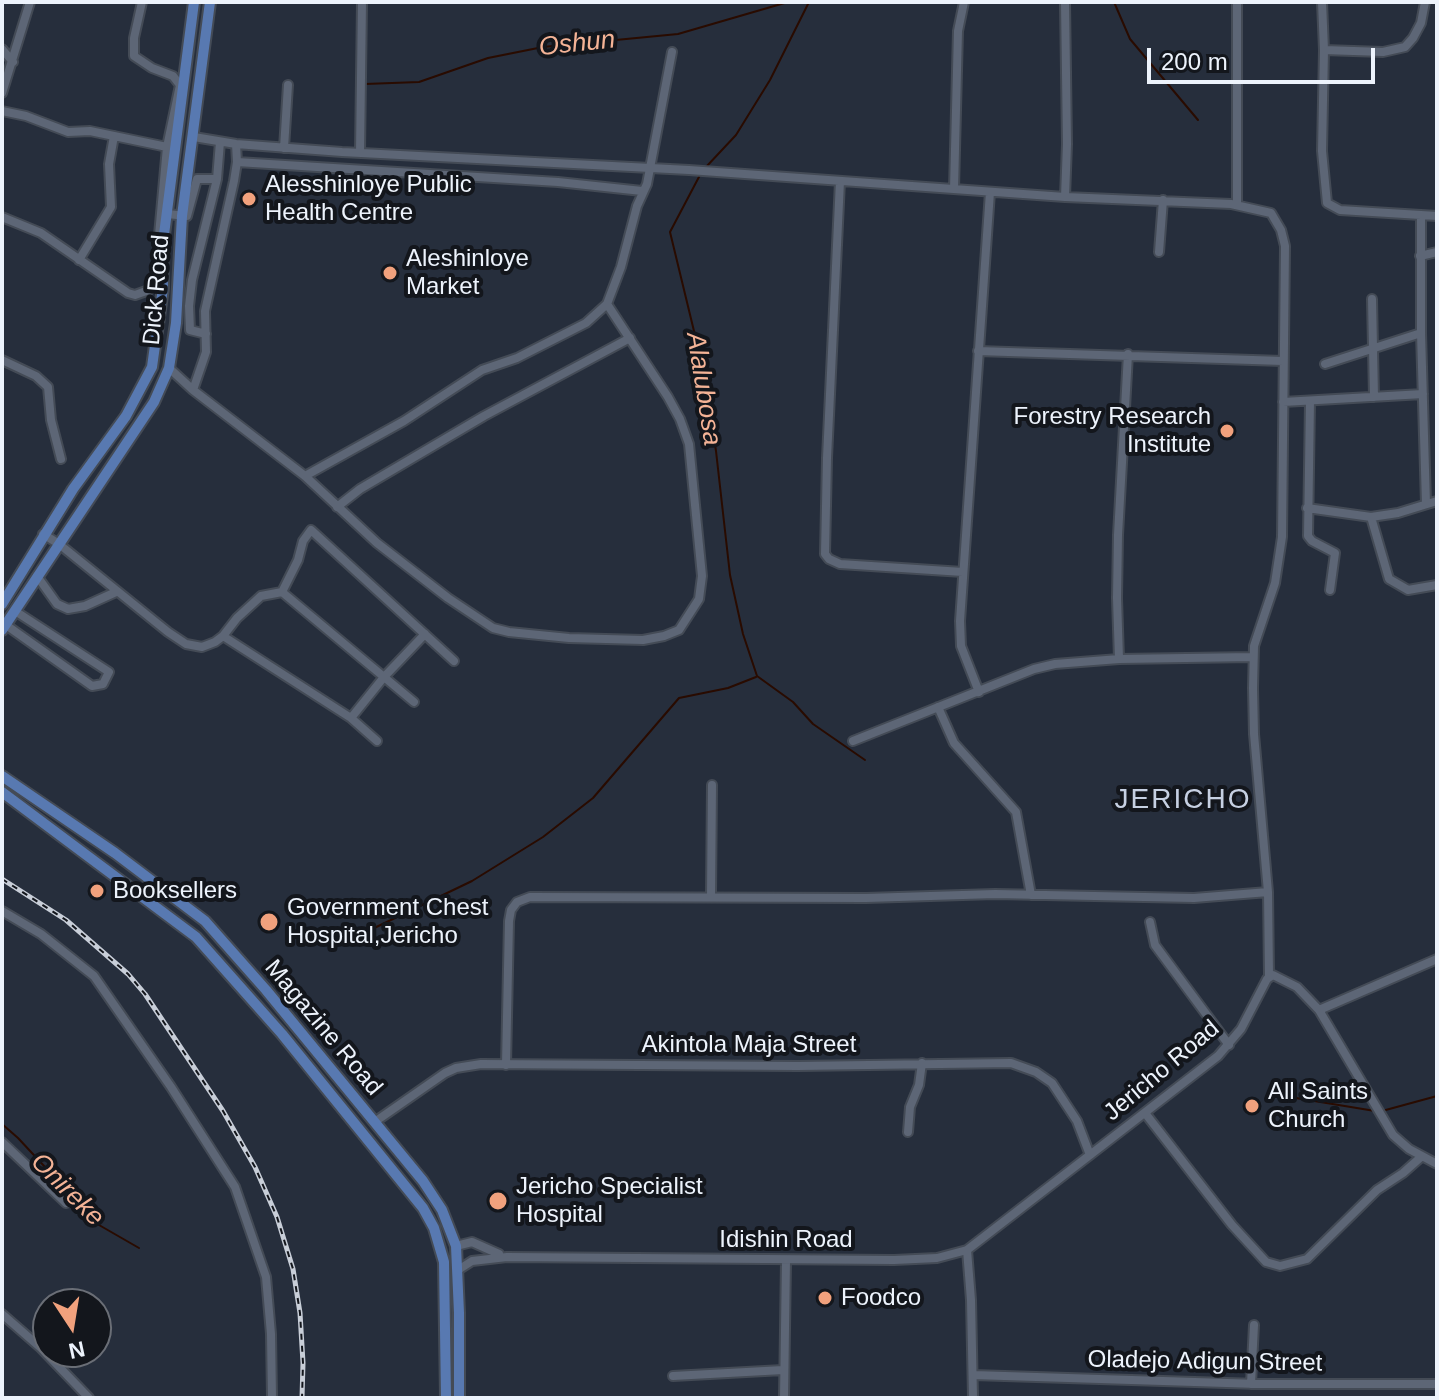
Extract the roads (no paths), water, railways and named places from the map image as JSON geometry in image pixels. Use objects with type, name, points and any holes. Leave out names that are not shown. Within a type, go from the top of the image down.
[{"type":"main road","name":"Dick Road","points":[[2,604],[43,534],[126,416],[152,367],[163,288],[162,250],[194,2]]},
{"type":"main road","name":"Dick Road","points":[[4,628],[154,402],[169,368],[176,323],[182,216],[210,2]]},
{"type":"main road","name":"Magazine Road","points":[[2,776],[115,853],[193,912],[238,958],[376,1121],[438,1202],[456,1246],[459,1398]]},
{"type":"main road","name":"Magazine Road","points":[[2,792],[196,937],[282,1034],[423,1208],[434,1228],[444,1262],[446,1398]]},
{"type":"main road","points":[[282,1034],[295,1026]]},
{"type":"street","points":[[2,93],[30,2]]},
{"type":"street","points":[[2,217],[41,233],[128,293],[135,295],[149,290],[158,269],[167,147],[180,85],[173,76],[152,68],[134,56],[134,38],[142,2]]},
{"type":"street","points":[[360,153],[362,2]]},
{"type":"street","points":[[954,189],[958,31],[964,2]]},
{"type":"street","points":[[1065,2],[1065,197]]},
{"type":"street","points":[[1237,2],[1237,205]]},
{"type":"street","points":[[1322,2],[1322,151],[1327,203],[1340,210],[1437,216]]},
{"type":"street","points":[[1324,50],[1397,51],[1413,38],[1421,23],[1425,2]]},
{"type":"street","points":[[2,49],[13,62]]},
{"type":"street","points":[[305,476],[404,421],[467,379],[586,323],[607,304],[642,191],[647,184],[672,52]]},
{"type":"street","points":[[284,148],[288,85]]},
{"type":"street","points":[[2,111],[26,116],[68,132],[90,131],[167,147]]},
{"type":"street","points":[[79,260],[111,207],[109,164],[114,136]]},
{"type":"street","points":[[194,137],[236,144],[360,153],[1237,205],[1271,213],[1284,237],[1279,561],[1270,598],[1256,634],[1253,657],[1254,734],[1268,892],[1269,976],[1280,977],[1297,987],[1319,1010],[1393,1135],[1421,1157],[1437,1164]]},
{"type":"street","points":[[206,334],[190,330],[189,306],[192,279],[217,179],[220,142]]},
{"type":"street","points":[[193,390],[205,361],[205,311],[237,162],[236,144]]},
{"type":"street","points":[[237,162],[558,182],[642,191]]},
{"type":"street","points":[[167,214],[187,216],[197,179],[217,179]]},
{"type":"street","points":[[840,181],[825,554],[840,564],[963,572]]},
{"type":"street","points":[[979,692],[961,646],[960,621],[990,192]]},
{"type":"street","points":[[1159,252],[1163,200]]},
{"type":"street","points":[[1421,216],[1426,504]]},
{"type":"street","points":[[1420,256],[1437,252]]},
{"type":"street","points":[[1372,299],[1374,397]]},
{"type":"street","points":[[169,368],[305,476],[413,571],[479,620],[509,632],[569,638],[643,640],[679,630],[699,599],[702,576],[689,444],[668,397],[607,304]]},
{"type":"street","points":[[1325,364],[1421,333]]},
{"type":"street","points":[[337,507],[360,489],[472,423],[630,338]]},
{"type":"street","points":[[978,351],[1283,361]]},
{"type":"street","points":[[1119,659],[1117,566],[1128,354]]},
{"type":"street","points":[[2,360],[36,376],[48,387],[51,420],[61,459]]},
{"type":"street","points":[[1283,402],[1423,394]]},
{"type":"street","points":[[1310,401],[1308,536],[1335,553],[1330,590]]},
{"type":"street","points":[[1307,508],[1371,517],[1398,513],[1437,501]]},
{"type":"street","points":[[1371,517],[1389,579],[1408,590],[1437,585]]},
{"type":"street","points":[[282,592],[298,560],[303,541],[311,530],[454,661]]},
{"type":"street","points":[[43,534],[186,644],[210,645],[223,636],[261,596],[282,592]]},
{"type":"street","points":[[37,576],[57,604],[68,609],[85,606],[116,592]]},
{"type":"street","points":[[282,592],[414,702]]},
{"type":"street","points":[[4,628],[92,686],[103,684],[109,672],[15,611]]},
{"type":"street","points":[[351,718],[425,634]]},
{"type":"street","points":[[223,636],[351,718],[377,741]]},
{"type":"street","points":[[853,741],[1044,666],[1119,659],[1253,657]]},
{"type":"street","points":[[938,707],[954,743],[1016,812],[1031,895]]},
{"type":"street","points":[[711,896],[712,785]]},
{"type":"street","points":[[506,1065],[507,937],[511,910],[517,902],[546,895],[650,898],[1031,895],[1194,898],[1268,892]]},
{"type":"street","points":[[2,911],[50,941],[94,976],[235,1187],[266,1277],[272,1398]]},
{"type":"street","points":[[1150,922],[1155,945],[1229,1045]]},
{"type":"street","points":[[1319,1010],[1437,959]]},
{"type":"street","name":"Jericho Road","points":[[967,1250],[1229,1045],[1269,976]]},
{"type":"street","points":[[908,1132],[910,1107],[919,1085],[922,1063]]},
{"type":"street","name":"Akintola Maja Street","points":[[376,1121],[435,1078],[456,1068],[481,1064],[857,1066],[1011,1063],[1043,1075],[1052,1083],[1069,1108],[1090,1155]]},
{"type":"street","points":[[1145,1113],[1232,1225],[1266,1262],[1280,1266],[1307,1259],[1377,1190],[1421,1157]]},
{"type":"street","points":[[2,1142],[66,1203]]},
{"type":"street","points":[[456,1246],[472,1242],[486,1251],[507,1257]]},
{"type":"street","points":[[967,1250],[973,1398]]},
{"type":"street","name":"Idishin Road","points":[[507,1257],[929,1259],[967,1250]]},
{"type":"street","points":[[458,1270],[472,1261],[507,1257]]},
{"type":"street","points":[[784,1398],[786,1260]]},
{"type":"street","points":[[2,1314],[41,1348],[89,1398]]},
{"type":"street","points":[[1251,1384],[1254,1325]]},
{"type":"street","points":[[673,1376],[783,1370]]},
{"type":"street","name":"Oladejo Adigun Street","points":[[973,1375],[1251,1384],[1437,1384]]},
{"type":"waterway","name":"Oshun","points":[[365,84],[419,82],[488,58],[543,47],[678,34],[788,2]]},
{"type":"waterway","name":"Alalubosa","points":[[706,167],[736,135],[770,80],[809,2]]},
{"type":"waterway","points":[[1114,2],[1130,39],[1198,120]]},
{"type":"waterway","name":"Alalubosa","points":[[700,175],[670,232],[701,360],[716,451],[730,575],[743,634],[757,676],[793,702],[813,724],[865,760]]},
{"type":"waterway","points":[[368,931],[472,881],[543,837],[593,798],[679,698],[728,688],[756,677]]},
{"type":"waterway","points":[[1382,1111],[1437,1096]]},
{"type":"waterway","points":[[1290,1097],[1375,1111]]},
{"type":"waterway","name":"Onireke","points":[[2,1124],[99,1225],[139,1248]]},
{"type":"railway","points":[[2,879],[66,920],[128,974],[145,994],[223,1111],[255,1167],[277,1217],[293,1269],[300,1313],[302,1398]]},
{"type":"place","name":"Alesshinloye Public Health Centre","points":[[249,199]]},
{"type":"place","name":"Aleshinloye Market","points":[[390,273]]},
{"type":"place","name":"Forestry Research Institute","points":[[1227,431]]},
{"type":"place","name":"Booksellers","points":[[97,891]]},
{"type":"place","name":"Government Chest Hospital,Jericho","points":[[269,922]]},
{"type":"place","name":"All Saints Church","points":[[1252,1106]]},
{"type":"place","name":"Jericho Specialist Hospital","points":[[498,1201]]},
{"type":"place","name":"Foodco","points":[[825,1298]]},
{"type":"district","name":"JERICHO","points":[[1183,800]]}]
